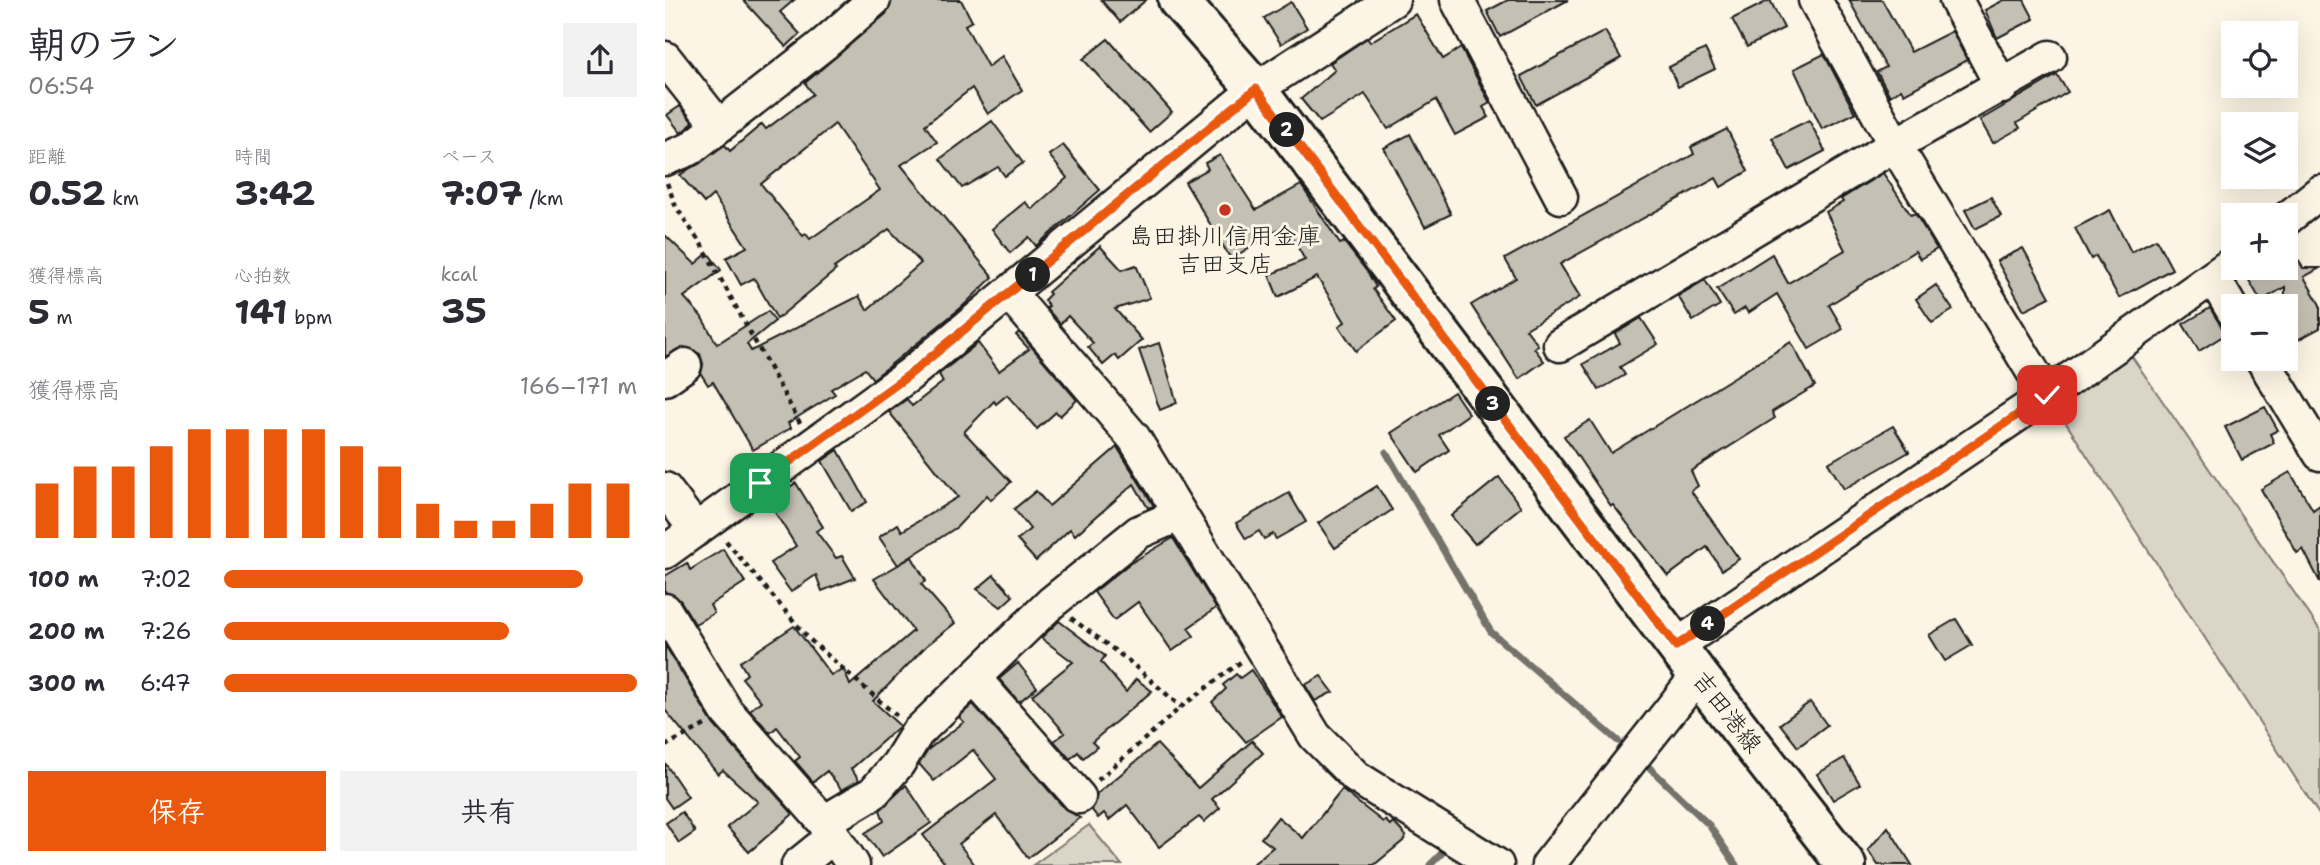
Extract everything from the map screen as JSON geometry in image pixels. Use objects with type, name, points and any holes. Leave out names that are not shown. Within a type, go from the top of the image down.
[{"type":"main road","name":"吉田港線","points":[[1178,0],[1256,89],[1687,661],[1846,865]]},
{"type":"street","points":[[665,159],[690,149],[824,44],[873,0]]},
{"type":"street","points":[[665,552],[909,375],[1256,89],[1394,0]]},
{"type":"street","points":[[1457,0],[1561,197]]},
{"type":"street","points":[[1815,0],[1895,145],[2047,395]]},
{"type":"street","points":[[1956,0],[2002,87]]},
{"type":"street","points":[[1560,345],[1895,145],[2002,87],[2050,57]]},
{"type":"street","points":[[665,58],[718,125]]},
{"type":"street","points":[[2298,210],[2320,192]]},
{"type":"street","points":[[1548,865],[1687,661],[2047,395],[2221,272]]},
{"type":"street","points":[[1010,294],[1133,438],[1315,736],[1356,777],[1455,855],[1497,865]]},
{"type":"street","points":[[2269,371],[2320,454]]},
{"type":"street","points":[[665,489],[702,525]]},
{"type":"street","points":[[798,865],[829,829],[873,793],[898,764],[917,733],[1051,603],[1139,531],[1179,515]]},
{"type":"street","points":[[665,610],[727,712],[829,829],[853,865]]},
{"type":"street","points":[[974,677],[1079,797]]},
{"type":"path","points":[[665,177],[676,207],[703,247],[813,445]]},
{"type":"path","points":[[702,525],[809,639],[917,733]]},
{"type":"path","points":[[1051,603],[1129,661],[1181,707]]},
{"type":"path","points":[[1079,797],[1181,707],[1259,648]]},
{"type":"path","points":[[665,746],[727,712]]},
{"type":"shaded area","points":[[2126,348],[2320,630],[2320,816],[2053,403]]},
{"type":"shaded area","points":[[1089,825],[1122,865],[1033,865]]},
{"type":"building","points":[[743,0],[794,0],[780,12],[800,34],[786,47]]},
{"type":"building","points":[[892,0],[961,0],[972,21],[965,25],[988,67],[1002,56],[1022,90],[988,114],[972,88],[925,125],[937,142],[901,165],[993,277],[962,307],[873,379],[865,369],[831,389],[835,394],[788,423],[791,428],[753,450],[713,382],[708,385],[701,374],[703,364],[700,354],[684,347],[665,357],[665,235],[695,264],[708,253],[721,270],[684,297],[701,316],[717,344],[768,311],[775,321],[747,344],[751,351],[859,296],[867,310],[921,263],[889,229],[834,268],[836,270],[777,319],[754,278],[741,285],[726,258],[747,247],[713,195],[704,203],[680,175],[725,145],[730,151],[762,124],[766,129],[813,94],[805,83],[886,14]],"holes":[[[835,124],[880,190],[810,239],[806,234],[803,236],[761,184]]]},
{"type":"building","points":[[1101,0],[1146,0],[1120,22]]},
{"type":"building","points":[[1508,0],[1568,0],[1500,37],[1487,11]]},
{"type":"building","points":[[1770,0],[1784,28],[1747,47],[1732,19]]},
{"type":"building","points":[[1849,0],[1882,0],[1911,52],[1952,31],[1967,60],[1904,94],[1901,89],[1890,96],[1877,72],[1886,67]]},
{"type":"building","points":[[2004,0],[2024,0],[2034,19],[1997,38],[1985,10]]},
{"type":"building","points":[[1291,2],[1307,28],[1281,44],[1264,18]]},
{"type":"building","points":[[1416,14],[1443,59],[1461,48],[1490,103],[1483,107],[1489,117],[1455,135],[1436,100],[1388,129],[1365,94],[1320,122],[1301,99],[1335,70],[1330,63],[1367,38],[1370,42]]},
{"type":"building","points":[[1605,31],[1621,58],[1536,105],[1521,76]]},
{"type":"building","points":[[1108,39],[1172,112],[1149,132],[1083,59]]},
{"type":"building","points":[[1705,49],[1715,69],[1678,87],[1669,67]]},
{"type":"building","points":[[1824,54],[1855,113],[1822,129],[1794,69]]},
{"type":"building","points":[[2057,75],[2068,92],[2017,123],[2020,128],[1993,143],[1980,120]]},
{"type":"building","points":[[680,106],[693,123],[681,133],[667,115]]},
{"type":"building","points":[[1809,120],[1825,151],[1789,170],[1772,138]]},
{"type":"building","points":[[992,121],[1023,163],[1005,176],[998,167],[962,188],[940,159]]},
{"type":"building","points":[[1727,129],[1748,171],[1721,187],[1716,178],[1560,264],[1580,297],[1526,329],[1538,345],[1534,348],[1544,361],[1519,379],[1471,305],[1516,278],[1505,259],[1694,154],[1691,147]]},
{"type":"building","points":[[1410,134],[1451,214],[1425,227],[1384,148]]},
{"type":"building","points":[[1063,145],[1100,190],[1036,246],[1029,237],[1010,253],[992,229],[1025,202],[1032,209],[1067,178],[1049,155]]},
{"type":"building","points":[[1220,155],[1256,210],[1301,185],[1340,244],[1344,242],[1368,273],[1376,287],[1373,289],[1396,321],[1356,351],[1339,326],[1345,322],[1317,277],[1278,297],[1269,275],[1305,260],[1285,225],[1231,259],[1185,182],[1208,169],[1205,163]]},
{"type":"building","points":[[1883,173],[1911,215],[1915,213],[1937,249],[1920,259],[1915,251],[1829,305],[1843,329],[1809,349],[1777,294],[1748,313],[1745,308],[1734,315],[1717,289],[1772,254],[1788,283],[1845,250],[1826,212],[1843,202],[1841,199]]},
{"type":"building","points":[[1991,197],[2001,216],[1975,229],[1965,210]]},
{"type":"building","points":[[2110,210],[2131,252],[2156,239],[2172,269],[2119,298],[2096,256],[2091,259],[2075,228]]},
{"type":"building","points":[[1100,246],[1122,270],[1136,265],[1150,298],[1115,309],[1142,340],[1119,360],[1115,355],[1103,365],[1088,347],[1093,343],[1068,316],[1060,324],[1046,308],[1049,306],[1044,300],[1050,294],[1048,292]]},
{"type":"building","points":[[2023,248],[2050,297],[2024,310],[1997,261]]},
{"type":"building","points":[[2298,260],[2303,268],[2320,268],[2304,277],[2320,305],[2320,328],[2298,340],[2298,294],[2285,294],[2285,287],[2273,294],[2257,294],[2249,280],[2298,280]]},
{"type":"building","points":[[1705,280],[1720,305],[1693,321],[1678,296]]},
{"type":"building","points":[[1936,285],[1953,310],[1932,323],[1916,299]]},
{"type":"building","points":[[2210,308],[2221,326],[2221,337],[2199,351],[2183,324]]},
{"type":"building","points":[[1641,318],[1658,344],[1620,367],[1625,375],[1599,390],[1583,364],[1620,343],[1615,334]]},
{"type":"building","points":[[1019,332],[1077,400],[1060,416],[1056,412],[1037,429],[1007,395],[996,404],[994,401],[964,432],[1011,482],[991,500],[987,495],[957,527],[898,565],[879,537],[898,524],[902,531],[958,497],[889,412],[907,399],[912,406],[943,382],[939,374],[978,343],[999,371],[1029,349],[1016,335]]},
{"type":"building","points":[[1791,342],[1815,386],[1772,412],[1775,418],[1691,471],[1698,486],[1691,491],[1739,559],[1722,570],[1707,547],[1668,576],[1613,505],[1611,506],[1564,436],[1590,420],[1611,453]]},
{"type":"building","points":[[1159,343],[1177,403],[1160,410],[1139,350]]},
{"type":"building","points":[[1454,392],[1469,414],[1439,435],[1449,450],[1417,472],[1391,433]]},
{"type":"building","points":[[2265,407],[2278,430],[2270,434],[2274,443],[2242,460],[2225,427]]},
{"type":"building","points":[[1893,426],[1909,452],[1844,489],[1828,463]]},
{"type":"building","points":[[1117,447],[1154,506],[1148,508],[1134,484],[1075,535],[1070,529],[1036,561],[1017,540],[1030,529],[1014,509],[1036,491],[1049,506]]},
{"type":"building","points":[[838,450],[867,502],[851,511],[822,461]]},
{"type":"building","points":[[2290,472],[2313,510],[2320,505],[2320,582],[2303,549],[2297,553],[2261,489]]},
{"type":"building","points":[[1499,477],[1521,507],[1475,544],[1451,516]]},
{"type":"building","points":[[796,483],[823,527],[816,531],[836,558],[842,556],[855,578],[822,591],[816,575],[791,592],[770,563],[796,546],[768,501]]},
{"type":"building","points":[[1377,486],[1392,510],[1335,548],[1318,523]]},
{"type":"building","points":[[1289,493],[1306,522],[1276,539],[1273,534],[1264,539],[1259,531],[1246,539],[1236,523]]},
{"type":"building","points":[[1173,538],[1216,608],[1188,628],[1194,636],[1172,651],[1138,602],[1114,620],[1094,592],[1129,564]]},
{"type":"building","points":[[723,549],[745,582],[710,605],[714,613],[695,624],[680,600],[665,592],[665,576],[687,563],[690,570]]},
{"type":"building","points":[[912,557],[926,581],[921,584],[955,623],[926,646],[873,701],[900,726],[851,769],[859,780],[842,790],[827,771],[813,782],[795,761],[800,757],[777,727],[770,733],[750,710],[761,701],[742,678],[747,674],[740,662],[794,626],[831,675],[844,670],[850,685],[913,631],[874,579]]},
{"type":"building","points":[[994,575],[1013,596],[1001,607],[977,589]]},
{"type":"building","points":[[1956,619],[1972,645],[1945,661],[1929,635]]},
{"type":"building","points":[[1059,621],[1105,656],[1101,662],[1126,692],[1136,679],[1152,691],[1092,742],[1097,747],[1083,758],[1078,752],[1070,759],[1054,741],[1065,733],[1032,695],[1073,662],[1041,638]]},
{"type":"building","points":[[665,645],[713,724],[793,814],[749,852],[727,827],[758,802],[723,770],[718,774],[665,710]]},
{"type":"building","points":[[1018,663],[1037,687],[1019,702],[999,679]]},
{"type":"building","points":[[1251,670],[1282,717],[1246,742],[1212,702],[1226,689],[1223,685],[1236,674],[1240,678]]},
{"type":"building","points":[[1321,676],[1333,692],[1315,701],[1305,685]]},
{"type":"building","points":[[1810,702],[1827,725],[1798,747],[1780,724]]},
{"type":"building","points":[[973,704],[1065,809],[1080,818],[1028,858],[996,815],[959,844],[975,865],[946,865],[923,835],[996,779],[973,750],[934,781],[919,764],[929,749],[964,722],[959,717]]},
{"type":"building","points":[[1252,741],[1263,753],[1212,799],[1220,808],[1204,822],[1199,817],[1159,847],[1127,805],[1109,820],[1104,813],[1098,818],[1092,810],[1097,794],[1157,744],[1198,788]]},
{"type":"building","points":[[1844,758],[1860,784],[1833,800],[1817,774]]},
{"type":"building","points":[[665,763],[688,797],[672,808],[665,798]]},
{"type":"building","points":[[906,785],[931,823],[882,857],[865,833],[884,821],[880,810]]},
{"type":"building","points":[[1342,790],[1383,822],[1385,820],[1390,825],[1393,822],[1406,836],[1403,841],[1374,865],[1252,865],[1273,847],[1261,838],[1278,817],[1303,838]]},
{"type":"building","points":[[682,812],[695,832],[679,843],[666,823]]},
{"type":"building","points":[[1888,827],[1912,865],[1878,865],[1868,850]]},
{"type":"waterway","points":[[1386,452],[1491,632],[1618,741]]},
{"type":"waterway","points":[[1650,768],[1709,825],[1736,865]]},
{"type":"waterway","points":[[1430,865],[1451,844]]},
{"type":"place","name":"島田掛川信用金庫 吉田支店","points":[[1225,210]]},
{"type":"route","points":[[760,483],[909,375],[1256,89],[1676,646],[2047,395]]}]
